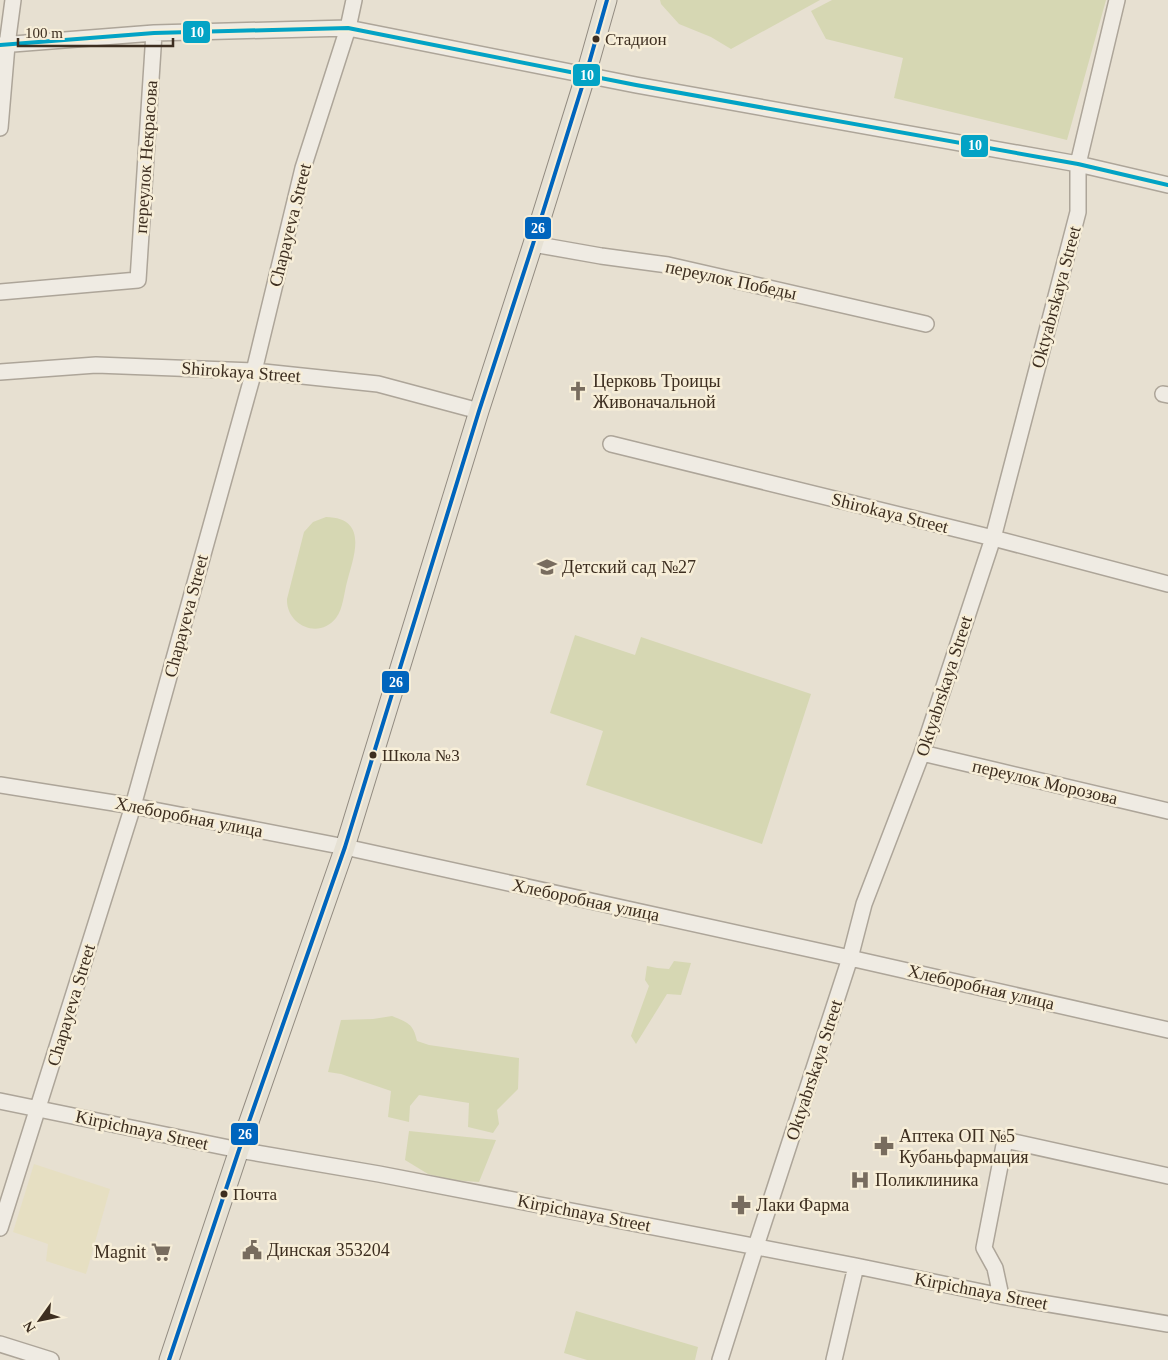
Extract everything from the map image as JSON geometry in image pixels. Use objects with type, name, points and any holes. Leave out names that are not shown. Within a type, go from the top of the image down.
[{"type":"main road","points":[[169,1360],[239,1150],[345,847],[479,411],[534,244],[607,0]]},
{"type":"street","points":[[0,128],[4,45],[13,0]]},
{"type":"street","name":"Chapayeva Street","points":[[0,1228],[133,806],[254,371],[303,168],[348,28],[354,0]]},
{"type":"street","name":"Oktyabrskaya Street","points":[[720,1360],[850,958],[864,904],[922,753],[992,538],[1078,212],[1078,164],[1117,0]]},
{"type":"street","points":[[4,45],[154,33],[348,28],[636,85],[1078,164],[1168,185]]},
{"type":"street","name":"переулок Некрасова","points":[[0,292],[138,280],[154,33]]},
{"type":"street","name":"переулок Победы","points":[[534,244],[668,266],[926,324]]},
{"type":"street","name":"Shirokaya Street","points":[[0,372],[96,365],[254,371],[378,384],[479,411]]},
{"type":"street","name":"Shirokaya Street","points":[[612,444],[992,538],[1168,584]]},
{"type":"street","name":"переулок Морозова","points":[[922,753],[1168,812]]},
{"type":"street","name":"Хлеборобная улица","points":[[0,785],[133,806],[345,847],[1168,1030]]},
{"type":"street","name":"Kirpichnaya Street","points":[[0,1101],[239,1150],[379,1174],[756,1246],[1001,1296],[1168,1324]]},
{"type":"street","points":[[1001,1296],[995,1268],[984,1248],[1005,1140],[1168,1176]]},
{"type":"street","points":[[834,1360],[856,1266]]},
{"type":"street","points":[[0,1344],[51,1360]]},
{"type":"shaded area","points":[[34,1164],[110,1189],[86,1274],[46,1261],[48,1244],[13,1232]]},
{"type":"green space","points":[[660,0],[820,0],[731,49],[711,37],[679,24],[661,4]]},
{"type":"green space","points":[[832,0],[1106,0],[1067,140],[894,98],[903,58],[826,39],[811,11]]},
{"type":"green space","points":[[326,517],[340,519],[348,524],[353,531],[355,550],[343,601],[336,618],[329,625],[313,629],[298,622],[292,616],[288,608],[287,599],[304,532],[313,522]]},
{"type":"green space","points":[[575,635],[635,655],[641,637],[811,694],[762,844],[586,785],[603,731],[550,713]]},
{"type":"green space","points":[[674,961],[691,963],[681,995],[667,994],[636,1044],[631,1036],[649,986],[645,980],[647,966],[669,969]]},
{"type":"green space","points":[[392,1016],[412,1027],[417,1041],[429,1045],[519,1058],[518,1089],[497,1110],[499,1124],[493,1133],[468,1127],[469,1103],[419,1095],[410,1106],[409,1122],[388,1117],[391,1091],[341,1074],[328,1072],[341,1020],[373,1019]]},
{"type":"green space","points":[[409,1131],[496,1140],[479,1182],[451,1180],[428,1174],[405,1160]]},
{"type":"green space","points":[[576,1311],[698,1347],[695,1360],[587,1360],[564,1353]]},
{"type":"transit line","name":"26","points":[[169,1360],[239,1150],[345,847],[479,411],[586,74],[607,0]]},
{"type":"transit line","name":"10","points":[[0,45],[154,33],[348,28],[636,85],[1078,164],[1168,185]]},
{"type":"place","name":"Стадион","points":[[596,39]]},
{"type":"place","name":"Церковь Троицы Живоначальной","points":[[578,391]]},
{"type":"place","name":"Детский сад №27","points":[[547,567]]},
{"type":"place","name":"Школа №3","points":[[373,755]]},
{"type":"place","name":"Аптека ОП №5 Кубаньфармация","points":[[884,1146]]},
{"type":"place","name":"Поликлиника","points":[[860,1180]]},
{"type":"place","name":"Почта","points":[[224,1194]]},
{"type":"place","name":"Лаки Фарма","points":[[741,1205]]},
{"type":"place","name":"Динская 353204","points":[[252,1250]]},
{"type":"place","name":"Magnit","points":[[161,1252]]}]
